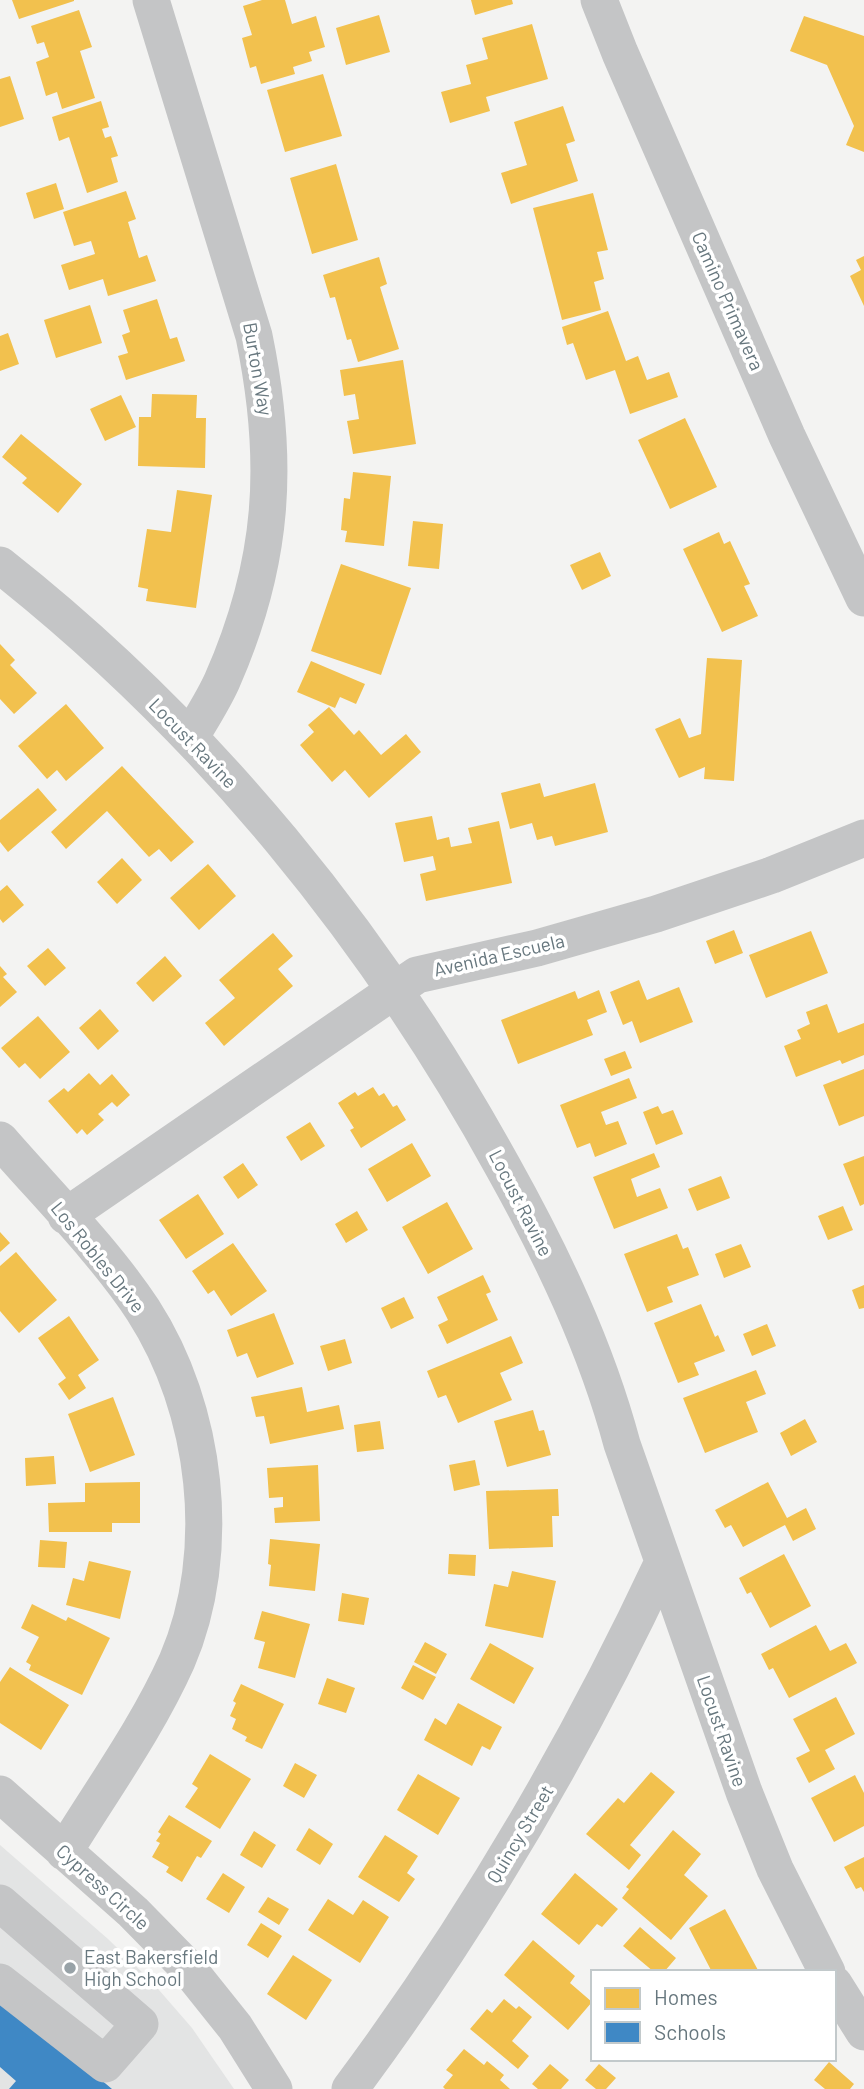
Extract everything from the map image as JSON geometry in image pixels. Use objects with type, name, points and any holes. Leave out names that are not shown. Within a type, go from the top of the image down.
[{"type":"street","name":"Burton Way","points":[[151,0],[254,336],[265,389],[270,451],[269,505],[260,565],[244,626],[221,684],[190,738]]},
{"type":"street","name":"Camino Primavera","points":[[599,0],[773,403],[864,598]]},
{"type":"street","name":"Locust Ravine","points":[[0,565],[117,666],[190,738],[270,825],[335,906],[396,989],[464,1095],[530,1216],[574,1309],[608,1394],[622,1444],[744,1792],[775,1869],[826,1970]]},
{"type":"street","name":"Avenida Escuela","points":[[66,1216],[417,975],[537,948],[656,914],[772,875],[864,838]]},
{"type":"street","name":"Los Robles Drive","points":[[0,1140],[109,1264],[143,1310],[169,1357],[188,1408],[199,1453],[204,1507],[202,1560],[192,1613],[178,1658],[158,1700],[64,1852]]},
{"type":"street","name":"Quincy Street","points":[[350,2089],[396,2028],[480,1902],[536,1807],[628,1638],[663,1562]]},
{"type":"street","name":"Cypress Circle","points":[[3,1803],[133,1912],[187,1967],[235,2027],[274,2089]]},
{"type":"street","points":[[0,1903],[140,2024],[105,2064],[0,1982]]},
{"type":"street","points":[[836,1987],[864,2032]]},
{"type":"shaded area","name":"East Bakersfield High School","points":[[0,1845],[108,1939],[152,1982],[192,2028],[234,2089],[0,2089]]},
{"type":"building: Homes","points":[[12,0],[74,0],[74,1],[19,19]]},
{"type":"building: Homes","points":[[262,0],[285,0],[292,24],[316,16],[325,47],[309,52],[312,61],[293,67],[295,74],[261,84],[256,66],[250,68],[242,38],[252,35],[243,6]]},
{"type":"building: Homes","points":[[471,0],[512,0],[513,4],[475,15]]},
{"type":"building: Homes","points":[[79,10],[92,47],[80,51],[95,98],[62,109],[57,92],[46,96],[36,62],[49,57],[44,42],[37,44],[31,26]]},
{"type":"building: Homes","points":[[379,15],[390,52],[346,65],[336,28]]},
{"type":"building: Homes","points":[[804,16],[864,36],[864,152],[846,145],[854,126],[827,65],[790,51]]},
{"type":"building: Homes","points":[[532,24],[548,79],[486,97],[490,111],[450,123],[441,92],[471,84],[466,65],[488,59],[482,38]]},
{"type":"building: Homes","points":[[323,74],[342,136],[285,152],[267,90]]},
{"type":"building: Homes","points":[[10,76],[24,119],[0,127],[0,79]]},
{"type":"building: Homes","points":[[101,101],[109,127],[102,129],[105,138],[111,136],[118,156],[111,158],[118,182],[87,193],[69,137],[59,141],[52,117]]},
{"type":"building: Homes","points":[[563,106],[575,141],[566,144],[578,181],[511,204],[501,173],[527,165],[514,122]]},
{"type":"building: Homes","points":[[336,164],[358,240],[312,254],[290,178]]},
{"type":"building: Homes","points":[[56,183],[64,209],[34,219],[26,193]]},
{"type":"building: Homes","points":[[126,191],[136,219],[128,222],[139,258],[147,255],[156,281],[108,296],[103,279],[69,290],[61,265],[95,254],[91,241],[74,246],[63,212]]},
{"type":"building: Homes","points":[[593,193],[608,250],[597,252],[604,279],[594,282],[601,310],[562,320],[533,208]]},
{"type":"building: Homes","points":[[864,256],[864,306],[850,276],[861,270],[856,260]]},
{"type":"building: Homes","points":[[379,257],[387,284],[380,287],[399,349],[358,362],[351,339],[347,340],[335,297],[330,298],[323,275]]},
{"type":"building: Homes","points":[[157,299],[170,339],[177,337],[185,361],[126,380],[118,356],[128,353],[122,335],[130,332],[123,310]]},
{"type":"building: Homes","points":[[90,305],[102,343],[56,358],[44,320]]},
{"type":"building: Homes","points":[[608,311],[626,361],[638,356],[647,380],[669,372],[678,397],[630,414],[615,370],[586,380],[573,343],[567,345],[562,327]]},
{"type":"building: Homes","points":[[8,333],[19,364],[0,371],[0,336]]},
{"type":"building: Homes","points":[[403,360],[416,444],[353,454],[347,421],[359,419],[355,394],[344,396],[340,370]]},
{"type":"building: Homes","points":[[152,394],[197,395],[196,418],[206,418],[205,468],[138,466],[139,417],[151,417]]},
{"type":"building: Homes","points":[[121,395],[136,427],[105,441],[90,409]]},
{"type":"building: Homes","points":[[685,418],[717,487],[670,509],[638,440]]},
{"type":"building: Homes","points":[[21,434],[82,484],[58,513],[22,483],[27,478],[2,457]]},
{"type":"building: Homes","points":[[353,472],[391,476],[384,546],[345,542],[347,531],[341,530],[344,498],[350,499]]},
{"type":"building: Homes","points":[[177,490],[212,495],[196,608],[146,601],[148,589],[138,587],[147,529],[171,532]]},
{"type":"building: Homes","points":[[413,521],[443,524],[439,569],[408,566]]},
{"type":"building: Homes","points":[[719,532],[724,544],[730,541],[750,584],[744,586],[758,616],[722,632],[683,549]]},
{"type":"building: Homes","points":[[600,552],[611,576],[582,590],[570,565]]},
{"type":"building: Homes","points":[[341,564],[411,588],[381,675],[311,651]]},
{"type":"building: Homes","points":[[0,644],[15,660],[10,665],[37,693],[14,714],[0,699]]},
{"type":"building: Homes","points":[[707,658],[742,660],[734,781],[704,779],[705,767],[679,778],[655,729],[680,718],[689,738],[701,734]]},
{"type":"building: Homes","points":[[311,661],[365,684],[356,704],[340,697],[335,708],[297,692]]},
{"type":"building: Homes","points":[[66,704],[104,748],[66,781],[57,770],[47,779],[18,746]]},
{"type":"building: Homes","points":[[329,707],[354,735],[359,730],[381,755],[406,734],[421,752],[369,798],[345,770],[332,782],[300,745],[314,732],[308,725]]},
{"type":"building: Homes","points":[[122,766],[194,842],[171,862],[159,849],[149,857],[107,811],[66,849],[51,832]]},
{"type":"building: Homes","points":[[540,783],[544,797],[595,783],[608,832],[555,846],[552,836],[537,840],[532,823],[510,829],[501,793]]},
{"type":"building: Homes","points":[[38,788],[57,810],[8,852],[0,842],[0,820]]},
{"type":"building: Homes","points":[[432,816],[437,840],[449,837],[451,847],[472,843],[468,828],[499,821],[512,883],[426,901],[420,874],[436,870],[433,856],[404,862],[395,823]]},
{"type":"building: Homes","points":[[122,858],[142,880],[117,904],[97,882]]},
{"type":"building: Homes","points":[[208,864],[236,896],[199,930],[170,898]]},
{"type":"building: Homes","points":[[7,885],[24,905],[3,923],[0,919],[0,891]]},
{"type":"building: Homes","points":[[734,930],[743,953],[715,964],[706,941]]},
{"type":"building: Homes","points":[[811,931],[828,973],[766,998],[749,955]]},
{"type":"building: Homes","points":[[273,933],[293,956],[278,969],[293,986],[224,1046],[205,1023],[235,998],[219,980]]},
{"type":"building: Homes","points":[[48,948],[66,968],[45,986],[27,966]]},
{"type":"building: Homes","points":[[165,956],[182,976],[153,1002],[136,983]]},
{"type":"building: Homes","points":[[0,966],[7,974],[3,977],[17,992],[0,1007]]},
{"type":"building: Homes","points":[[639,980],[647,1000],[679,987],[693,1022],[640,1043],[632,1021],[623,1025],[610,992]]},
{"type":"building: Homes","points":[[599,990],[607,1012],[587,1020],[593,1035],[518,1064],[501,1020],[575,991],[578,999]]},
{"type":"building: Homes","points":[[827,1004],[838,1033],[864,1023],[864,1055],[842,1064],[840,1060],[796,1077],[784,1046],[801,1039],[797,1030],[810,1024],[806,1012]]},
{"type":"building: Homes","points":[[100,1009],[119,1031],[98,1050],[79,1028]]},
{"type":"building: Homes","points":[[38,1016],[70,1052],[40,1079],[25,1063],[19,1068],[1,1048]]},
{"type":"building: Homes","points":[[625,1051],[632,1068],[611,1076],[604,1059]]},
{"type":"building: Homes","points":[[864,1069],[864,1116],[839,1126],[823,1085]]},
{"type":"building: Homes","points":[[89,1073],[100,1085],[112,1074],[130,1095],[117,1107],[112,1102],[98,1114],[104,1120],[87,1135],[82,1129],[77,1134],[48,1101],[64,1088],[68,1092]]},
{"type":"building: Homes","points":[[629,1078],[637,1098],[601,1112],[606,1125],[618,1121],[627,1144],[595,1157],[590,1143],[577,1148],[560,1105]]},
{"type":"building: Homes","points":[[373,1087],[379,1096],[384,1093],[393,1107],[397,1105],[406,1120],[361,1148],[350,1130],[354,1128],[338,1103],[355,1092],[358,1096]]},
{"type":"building: Homes","points":[[658,1106],[662,1114],[673,1110],[683,1134],[656,1145],[643,1112]]},
{"type":"building: Homes","points":[[310,1122],[325,1146],[301,1161],[286,1137]]},
{"type":"building: Homes","points":[[412,1143],[431,1176],[387,1202],[368,1169]]},
{"type":"building: Homes","points":[[654,1153],[660,1167],[631,1179],[637,1197],[660,1188],[668,1208],[614,1229],[593,1177]]},
{"type":"building: Homes","points":[[864,1156],[864,1204],[860,1206],[843,1164]]},
{"type":"building: Homes","points":[[243,1163],[258,1185],[238,1199],[223,1177]]},
{"type":"building: Homes","points":[[721,1176],[730,1198],[697,1211],[688,1189]]},
{"type":"building: Homes","points":[[198,1194],[224,1234],[186,1259],[159,1220]]},
{"type":"building: Homes","points":[[447,1202],[473,1249],[428,1274],[402,1227]]},
{"type":"building: Homes","points":[[843,1206],[853,1230],[828,1240],[818,1216]]},
{"type":"building: Homes","points":[[357,1211],[368,1230],[346,1243],[335,1224]]},
{"type":"building: Homes","points":[[0,1232],[10,1243],[0,1252]]},
{"type":"building: Homes","points":[[677,1234],[683,1249],[688,1247],[699,1275],[667,1287],[673,1302],[647,1312],[624,1254]]},
{"type":"building: Homes","points":[[233,1243],[267,1291],[231,1316],[214,1290],[208,1294],[192,1271]]},
{"type":"building: Homes","points":[[741,1244],[751,1267],[724,1278],[715,1254]]},
{"type":"building: Homes","points":[[16,1252],[57,1300],[19,1333],[0,1311],[0,1266]]},
{"type":"building: Homes","points":[[483,1275],[491,1292],[486,1294],[498,1320],[447,1344],[438,1325],[448,1320],[437,1297]]},
{"type":"building: Homes","points":[[864,1285],[864,1308],[859,1309],[852,1290]]},
{"type":"building: Homes","points":[[404,1297],[414,1318],[391,1329],[381,1308]]},
{"type":"building: Homes","points":[[701,1304],[715,1337],[718,1335],[725,1351],[694,1363],[699,1375],[678,1383],[654,1323]]},
{"type":"building: Homes","points":[[274,1313],[294,1364],[257,1378],[247,1353],[237,1357],[227,1330]]},
{"type":"building: Homes","points":[[69,1316],[99,1360],[78,1375],[86,1388],[69,1400],[58,1384],[66,1378],[38,1338]]},
{"type":"building: Homes","points":[[767,1324],[776,1346],[752,1356],[743,1334]]},
{"type":"building: Homes","points":[[511,1336],[523,1363],[500,1373],[512,1400],[458,1423],[446,1395],[438,1398],[427,1371]]},
{"type":"building: Homes","points":[[345,1339],[352,1363],[328,1371],[320,1346]]},
{"type":"building: Homes","points":[[756,1370],[766,1394],[746,1402],[758,1432],[705,1453],[683,1398]]},
{"type":"building: Homes","points":[[302,1387],[307,1412],[339,1405],[344,1429],[270,1444],[264,1416],[256,1417],[251,1397]]},
{"type":"building: Homes","points":[[113,1397],[135,1455],[90,1472],[68,1414]]},
{"type":"building: Homes","points":[[533,1410],[539,1431],[544,1430],[551,1455],[507,1467],[494,1421]]},
{"type":"building: Homes","points":[[805,1419],[817,1442],[791,1456],[780,1433]]},
{"type":"building: Homes","points":[[380,1421],[384,1449],[357,1452],[354,1425]]},
{"type":"building: Homes","points":[[54,1456],[56,1484],[26,1486],[25,1458]]},
{"type":"building: Homes","points":[[475,1460],[480,1485],[454,1491],[449,1465]]},
{"type":"building: Homes","points":[[318,1465],[320,1521],[275,1523],[274,1508],[283,1507],[283,1497],[269,1498],[267,1468]]},
{"type":"building: Homes","points":[[140,1482],[140,1523],[112,1523],[112,1532],[49,1532],[48,1503],[85,1502],[85,1483]]},
{"type":"building: Homes","points":[[768,1482],[787,1518],[806,1508],[816,1529],[793,1541],[785,1525],[743,1547],[731,1525],[725,1528],[715,1510]]},
{"type":"building: Homes","points":[[558,1489],[559,1516],[552,1516],[553,1547],[489,1549],[486,1491]]},
{"type":"building: Homes","points":[[270,1539],[320,1544],[315,1591],[269,1586]]},
{"type":"building: Homes","points":[[40,1540],[67,1542],[65,1568],[38,1567]]},
{"type":"building: Homes","points":[[449,1554],[476,1555],[475,1576],[448,1574]]},
{"type":"building: Homes","points":[[784,1554],[811,1606],[770,1628],[751,1592],[747,1594],[739,1578]]},
{"type":"building: Homes","points":[[89,1561],[131,1571],[120,1619],[66,1605],[73,1578],[84,1581]]},
{"type":"building: Homes","points":[[512,1571],[556,1581],[543,1638],[485,1626],[494,1584],[508,1587]]},
{"type":"building: Homes","points":[[342,1593],[369,1598],[364,1625],[338,1621]]},
{"type":"building: Homes","points":[[32,1604],[66,1621],[68,1617],[110,1638],[82,1695],[29,1670],[31,1665],[26,1662],[39,1637],[21,1628]]},
{"type":"building: Homes","points":[[262,1611],[310,1624],[295,1678],[258,1668],[265,1642],[254,1639]]},
{"type":"building: Homes","points":[[816,1625],[830,1651],[846,1643],[857,1663],[789,1698],[773,1668],[769,1670],[761,1654]]},
{"type":"building: Homes","points":[[425,1642],[447,1654],[436,1674],[414,1662]]},
{"type":"building: Homes","points":[[490,1643],[534,1668],[514,1704],[470,1679]]},
{"type":"building: Homes","points":[[413,1665],[436,1677],[423,1700],[401,1688]]},
{"type":"building: Homes","points":[[10,1667],[69,1705],[41,1750],[0,1723],[0,1682]]},
{"type":"building: Homes","points":[[327,1678],[355,1688],[346,1713],[318,1704]]},
{"type":"building: Homes","points":[[241,1684],[284,1704],[262,1749],[245,1741],[247,1737],[232,1729],[236,1719],[230,1716],[236,1703],[233,1701]]},
{"type":"building: Homes","points":[[836,1697],[855,1734],[825,1750],[835,1769],[809,1783],[796,1758],[810,1751],[793,1719]]},
{"type":"building: Homes","points":[[458,1703],[502,1727],[490,1750],[482,1746],[472,1766],[424,1740],[435,1718],[446,1725]]},
{"type":"building: Homes","points":[[210,1754],[251,1779],[220,1829],[185,1807],[198,1788],[192,1784]]},
{"type":"building: Homes","points":[[295,1763],[317,1775],[304,1798],[283,1786]]},
{"type":"building: Homes","points":[[651,1772],[675,1792],[630,1845],[641,1855],[629,1870],[586,1834],[618,1798],[624,1803]]},
{"type":"building: Homes","points":[[418,1774],[460,1798],[438,1835],[397,1810]]},
{"type":"building: Homes","points":[[855,1775],[864,1793],[864,1826],[834,1842],[811,1798]]},
{"type":"building: Homes","points":[[169,1815],[212,1841],[201,1858],[197,1856],[182,1882],[166,1872],[169,1867],[152,1857],[160,1843],[156,1841],[161,1834],[158,1832]]},
{"type":"building: Homes","points":[[309,1828],[333,1844],[320,1865],[296,1850]]},
{"type":"building: Homes","points":[[673,1830],[701,1854],[684,1875],[708,1896],[671,1940],[622,1898],[629,1889],[626,1887]]},
{"type":"building: Homes","points":[[254,1831],[276,1845],[262,1868],[240,1855]]},
{"type":"building: Homes","points":[[385,1835],[418,1856],[407,1873],[415,1879],[399,1902],[358,1877]]},
{"type":"building: Homes","points":[[864,1857],[864,1892],[861,1887],[856,1889],[844,1867]]},
{"type":"building: Homes","points":[[223,1873],[245,1887],[229,1913],[206,1899]]},
{"type":"building: Homes","points":[[575,1873],[618,1909],[602,1927],[597,1924],[579,1945],[541,1914]]},
{"type":"building: Homes","points":[[268,1897],[289,1909],[279,1925],[258,1912]]},
{"type":"building: Homes","points":[[328,1899],[353,1915],[363,1900],[389,1917],[360,1963],[308,1930]]},
{"type":"building: Homes","points":[[725,1909],[758,1970],[711,1970],[689,1928]]},
{"type":"building: Homes","points":[[261,1923],[282,1936],[268,1958],[247,1945]]},
{"type":"building: Homes","points":[[640,1927],[676,1958],[666,1970],[652,1970],[623,1946]]},
{"type":"building: Homes","points":[[533,1940],[575,1976],[570,1983],[591,2003],[568,2030],[504,1975]]},
{"type":"building: Homes","points":[[293,1955],[332,1980],[306,2020],[267,1994]]},
{"type":"building: Homes","points":[[504,1999],[516,2009],[519,2006],[532,2017],[512,2041],[529,2056],[518,2069],[470,2029],[487,2009],[492,2013]]},
{"type":"building: Homes","points":[[464,2049],[484,2065],[487,2061],[504,2075],[500,2080],[510,2089],[445,2089],[443,2087],[453,2075],[446,2070]]},
{"type":"building: Homes","points":[[829,2062],[854,2084],[850,2089],[825,2089],[814,2080]]},
{"type":"building: Homes","points":[[550,2064],[569,2080],[561,2089],[538,2089],[532,2084]]},
{"type":"building: Homes","points":[[599,2064],[616,2078],[606,2089],[596,2089],[585,2080]]},
{"type":"building: Schools","points":[[0,1995],[112,2089],[9,2089],[16,2081],[0,2067]]},
{"type":"place","name":"East Bakersfield High School","points":[[70,1968]]}]
